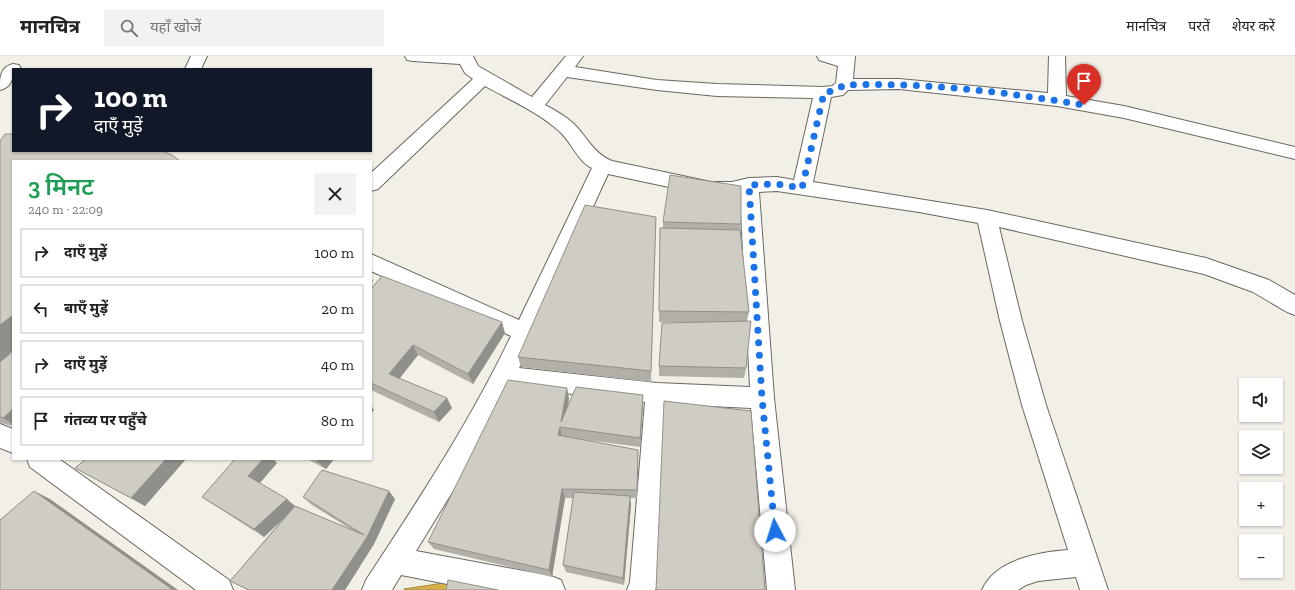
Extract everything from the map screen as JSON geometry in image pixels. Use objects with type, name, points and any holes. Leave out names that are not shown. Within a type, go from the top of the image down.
[{"type":"street","points":[[14,68],[24,56]]},
{"type":"street","points":[[193,68],[199,56]]},
{"type":"street","points":[[413,56],[466,58],[471,69],[484,78],[553,117],[567,128],[589,155],[603,165],[626,172],[711,189],[732,189],[749,185],[777,184],[920,205],[987,217],[1206,266],[1261,286],[1295,306]]},
{"type":"street","points":[[534,106],[575,56]]},
{"type":"street","points":[[825,56],[847,59],[844,85]]},
{"type":"street","points":[[1056,56],[1057,100]]},
{"type":"street","points":[[0,84],[12,70]]},
{"type":"street","points":[[563,71],[657,85],[717,90],[824,93],[837,90],[844,85],[899,84],[1057,100],[1124,112],[1295,153]]},
{"type":"street","points":[[372,183],[484,78]]},
{"type":"street","points":[[802,188],[824,93]]},
{"type":"street","points":[[376,590],[396,561],[450,473],[504,376],[603,165]]},
{"type":"street","points":[[749,185],[762,398],[781,590]]},
{"type":"street","points":[[987,217],[1011,321],[1034,405],[1094,590]]},
{"type":"street","points":[[372,262],[524,332]]},
{"type":"street","points":[[504,376],[656,393],[762,398]]},
{"type":"street","points":[[640,590],[644,584],[656,393]]},
{"type":"street","points":[[0,434],[12,441]]},
{"type":"street","points":[[40,460],[220,590]]},
{"type":"street","points":[[396,561],[551,590]]},
{"type":"street","points":[[996,590],[1018,573],[1028,569],[1054,564],[1085,563]]},
{"type":"shaded area","points":[[450,582],[447,590],[404,590],[404,589]]},
{"type":"building","points":[[5,134],[12,134],[12,152],[164,152],[179,160],[12,160],[12,316],[0,325],[0,141]]},
{"type":"building","points":[[670,175],[741,186],[741,224],[663,222]]},
{"type":"building","points":[[585,205],[656,217],[651,371],[518,357]]},
{"type":"building","points":[[660,228],[740,230],[749,312],[659,311]]},
{"type":"building","points":[[382,276],[502,322],[468,374],[413,345],[389,374],[447,398],[434,412],[372,383],[372,288]]},
{"type":"building","points":[[751,321],[746,368],[659,366],[662,323]]},
{"type":"building","points":[[12,352],[12,410],[3,418],[0,417],[0,362]]},
{"type":"building","points":[[508,380],[567,388],[561,422],[576,387],[643,395],[640,438],[560,427],[558,435],[638,450],[637,490],[562,489],[549,570],[428,542]]},
{"type":"building","points":[[664,401],[751,411],[765,590],[656,590]]},
{"type":"building","points":[[85,460],[165,460],[131,498],[75,468]]},
{"type":"building","points":[[234,460],[262,460],[248,476],[287,499],[254,529],[202,497]]},
{"type":"building","points":[[322,470],[389,491],[367,537],[332,590],[249,590],[230,581],[295,506],[364,535],[303,497]]},
{"type":"building","points":[[34,491],[173,590],[0,590],[0,520]]},
{"type":"building","points":[[574,492],[630,496],[623,578],[563,565]]},
{"type":"building","points":[[448,580],[498,590],[446,590]]},
{"type":"route","points":[[775,531],[762,398],[749,185],[777,184],[802,188],[824,93],[837,90],[844,85],[899,84],[948,88],[1057,100],[1084,105]]}]
